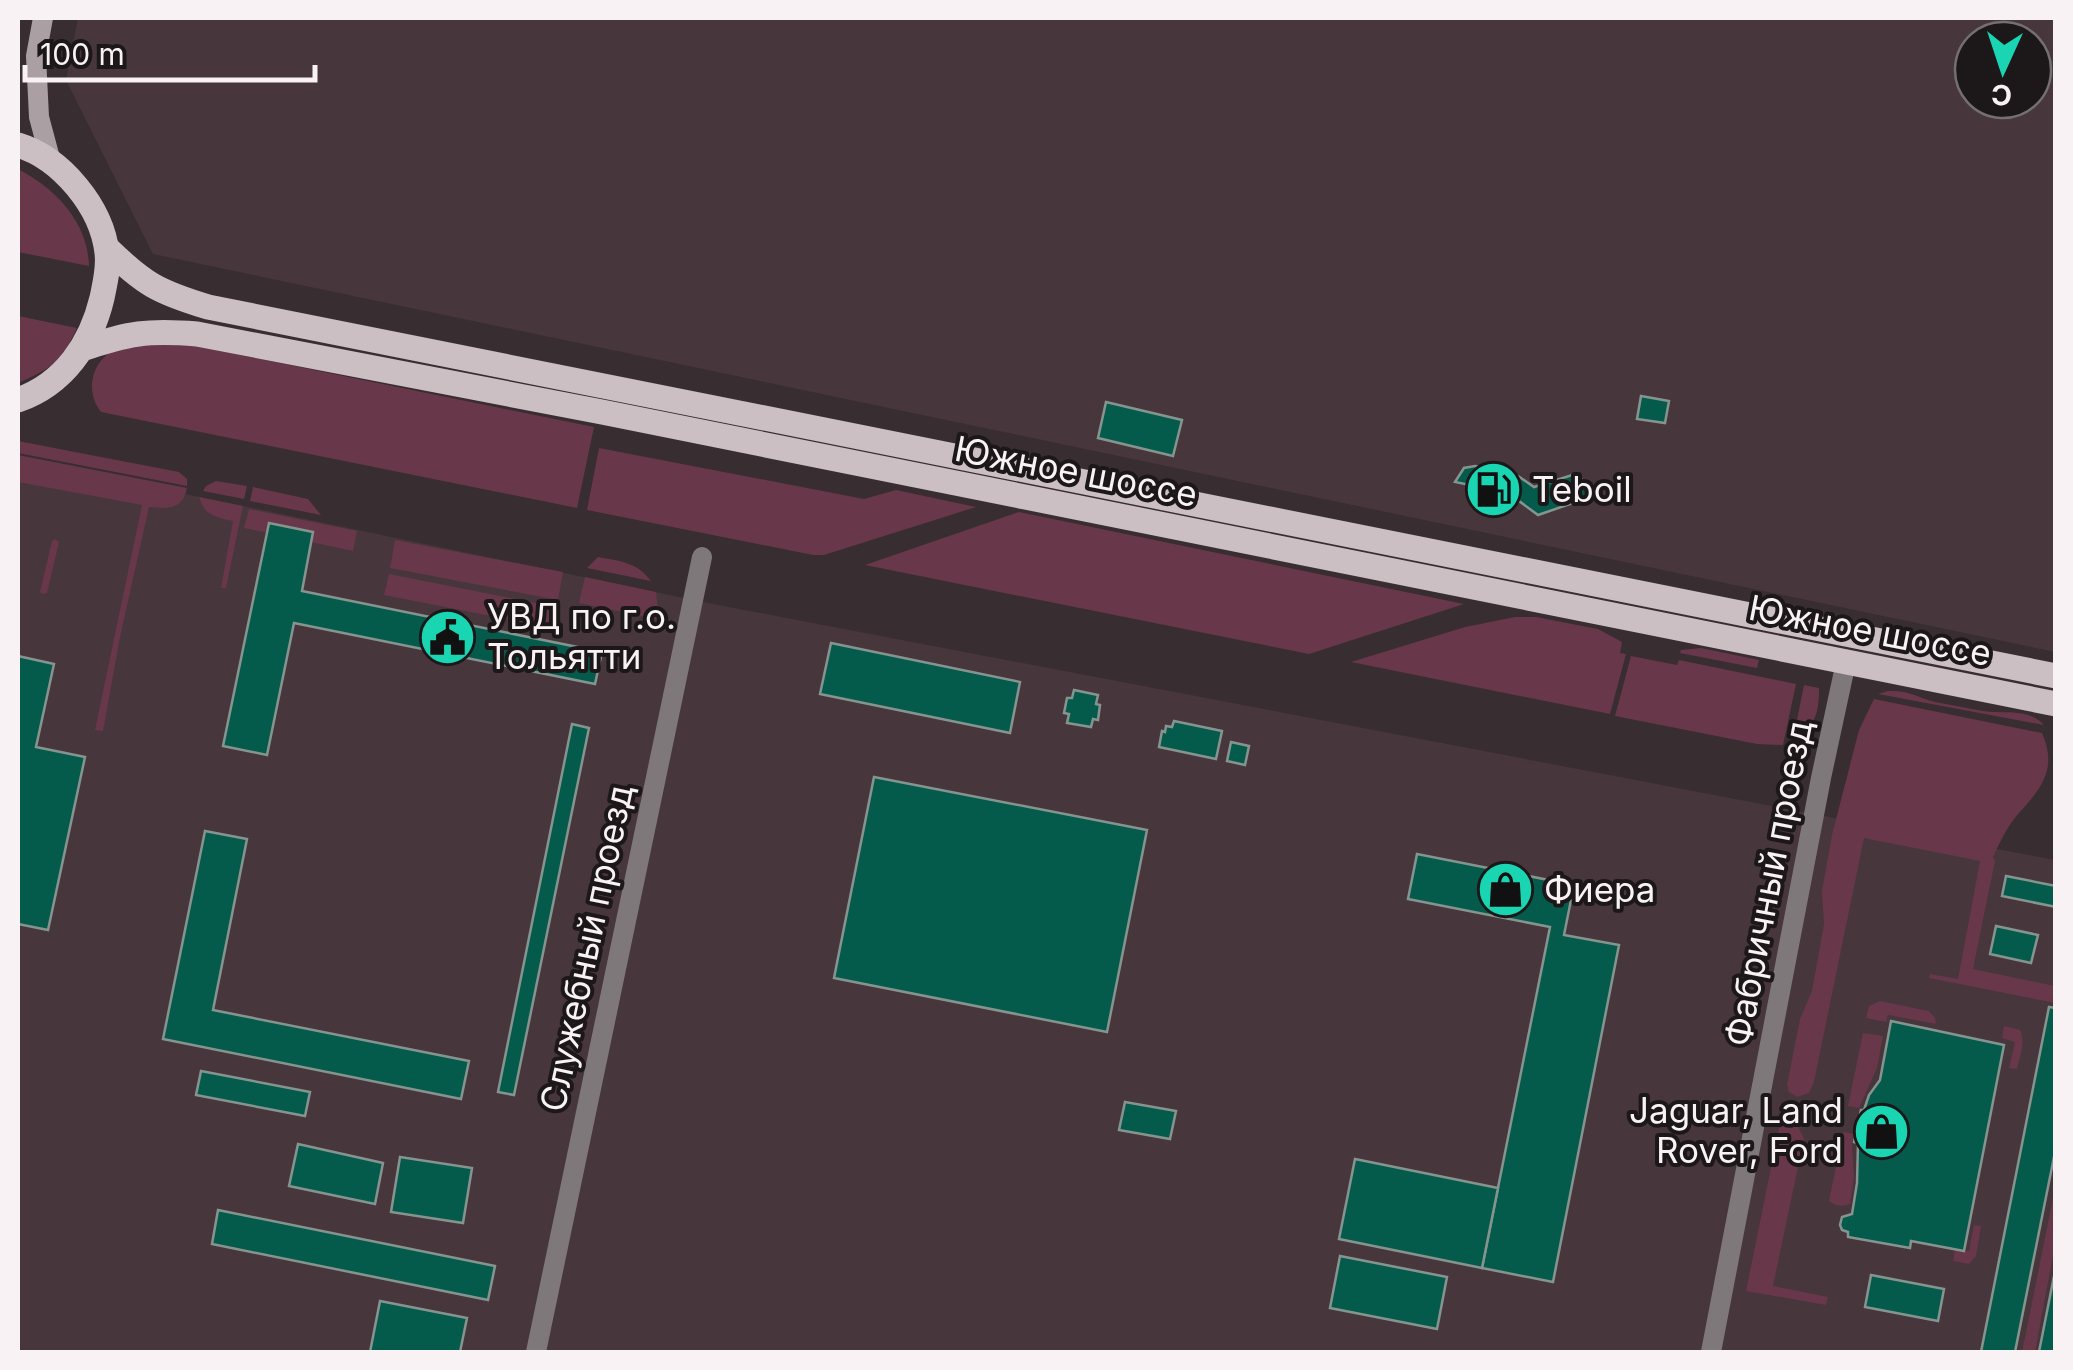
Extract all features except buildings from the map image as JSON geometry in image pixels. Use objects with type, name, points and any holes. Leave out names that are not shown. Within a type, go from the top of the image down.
[{"type":"main road","points":[[44,18],[36,56],[39,117],[50,162]]},
{"type":"main road","points":[[18,145],[50,162],[71,180],[97,220],[108,265],[92,332],[82,349],[56,378],[19,401]]},
{"type":"main road","name":"Южное шоссе","points":[[106,248],[150,286],[208,307],[2056,676]]},
{"type":"main road","name":"Южное шоссе","points":[[82,349],[140,332],[197,334],[2056,704]]},
{"type":"street","name":"Служебный проезд","points":[[536,1352],[702,557]]},
{"type":"street","name":"Фабричный проезд","points":[[1711,1352],[1846,662]]},
{"type":"shaded area","points":[[78,18],[2055,18],[2055,652],[153,254],[66,80]]},
{"type":"shaded area","points":[[18,169],[45,186],[67,208],[83,235],[89,266],[18,252]]},
{"type":"shaded area","points":[[18,316],[77,328],[54,363],[18,383]]},
{"type":"shaded area","points":[[171,341],[594,427],[577,508],[101,412],[92,384],[104,357],[122,347]]},
{"type":"shaded area","points":[[18,441],[179,472],[187,479],[187,486],[18,453]]},
{"type":"shaded area","points":[[599,448],[864,499],[896,490],[976,507],[824,555],[813,555],[587,510]]},
{"type":"shaded area","points":[[18,455],[187,488],[178,504],[149,507],[103,731],[95,730],[142,505],[18,482]]},
{"type":"shaded area","points":[[18,459],[708,603],[2055,860],[2055,1352],[18,1352]]},
{"type":"shaded area","points":[[216,481],[247,486],[244,499],[203,491]]},
{"type":"shaded area","points":[[253,487],[308,499],[321,515],[250,501]]},
{"type":"shaded area","points":[[199,497],[243,506],[226,588],[221,588],[233,521],[212,515]]},
{"type":"shaded area","points":[[249,509],[357,531],[353,551],[244,528]]},
{"type":"shaded area","points":[[1019,512],[1464,604],[1309,654],[865,565]]},
{"type":"shaded area","points":[[395,540],[563,572],[558,600],[390,568]]},
{"type":"shaded area","points":[[52,541],[59,542],[47,593],[42,594]]},
{"type":"shaded area","points":[[598,557],[634,566],[651,581],[587,568]]},
{"type":"shaded area","points":[[389,574],[556,607],[552,628],[384,595]]},
{"type":"shaded area","points":[[585,577],[656,592],[656,619],[579,603]]},
{"type":"shaded area","points":[[1536,617],[1598,629],[1622,642],[1620,653],[1626,654],[1610,714],[1351,662],[1465,627]]},
{"type":"shaded area","points":[[1701,648],[1759,660],[1757,668],[1680,653]]},
{"type":"shaded area","points":[[1631,656],[1677,665],[1679,660],[1796,684],[1783,745],[1757,744],[1615,716]]},
{"type":"shaded area","points":[[1804,685],[1819,688],[1817,712],[1811,725],[1793,740]]},
{"type":"shaded area","points":[[1888,691],[1983,711],[2024,714],[2044,725],[1878,694]]},
{"type":"shaded area","points":[[1874,699],[2042,733],[2048,768],[2040,787],[2010,824],[1993,857],[1973,969],[2055,986],[2055,1003],[1929,978],[1930,974],[1958,979],[1980,861],[1864,838],[1814,1082],[1809,1093],[1797,1097],[1787,1085],[1800,1019],[1812,991],[1824,924],[1822,891],[1832,835],[1859,730]]},
{"type":"shaded area","points":[[1880,1001],[1929,1011],[1936,1024],[1888,1015],[1886,1022],[1866,1018],[1869,1006]]},
{"type":"shaded area","points":[[2004,1026],[2020,1030],[2022,1035],[2017,1069],[2009,1068],[2015,1042],[2002,1038]]},
{"type":"shaded area","points":[[1863,1033],[1883,1036],[1877,1068],[1859,1108],[1848,1106]]},
{"type":"shaded area","points":[[1788,1124],[1798,1127],[1804,1138],[1773,1286],[1828,1297],[1826,1305],[1746,1291],[1779,1128]]},
{"type":"shaded area","points":[[1843,1132],[1854,1134],[1854,1178],[1850,1204],[1842,1206],[1829,1201]]},
{"type":"shaded area","points":[[2055,1188],[2055,1245],[2035,1352],[2022,1352]]},
{"type":"shaded area","points":[[1974,1225],[1981,1226],[1976,1256],[1969,1264],[1953,1261],[1955,1249],[1969,1251]]},
{"type":"place","name":"Teboil","points":[[1493,490]]},
{"type":"place","name":"УВД по г.о. Тольятти","points":[[448,637]]},
{"type":"place","name":"Фиера","points":[[1505,890]]},
{"type":"place","name":"Jaguar, Land Rover, Ford","points":[[1882,1131]]}]
